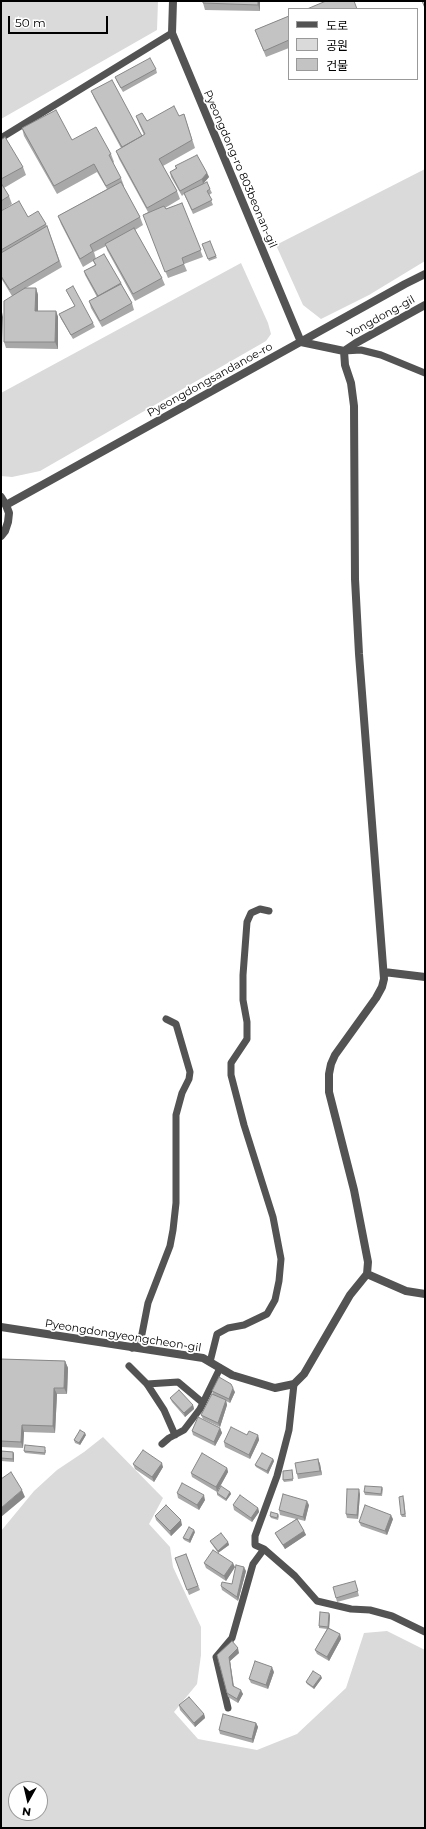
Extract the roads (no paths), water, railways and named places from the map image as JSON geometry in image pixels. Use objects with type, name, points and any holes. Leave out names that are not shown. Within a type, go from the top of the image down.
[{"type":"street","name":"Pyeongdong-ro 803beonan-gil","points":[[173,1],[172,34],[301,342]]},
{"type":"street","name":"Pyeongdongsandanoe-ro","points":[[6,504],[425,274]]},
{"type":"street","name":"Yongdong-gil","points":[[301,342],[344,351],[425,305]]},
{"type":"street","points":[[294,1384],[304,1374],[350,1295],[367,1274],[368,1262],[354,1190],[329,1092],[329,1074],[330,1064],[335,1055],[382,987],[384,972],[359,654],[355,578],[354,406],[351,383],[345,366],[344,351]]},
{"type":"street","points":[[1,497],[6,504],[9,513],[8,522],[1,536]]},
{"type":"street","points":[[384,972],[425,978]]},
{"type":"street","points":[[367,1274],[406,1292],[425,1294]]},
{"type":"street","name":"Pyeongdongyeongcheon-gil","points":[[1,1327],[203,1358],[232,1375],[275,1388],[294,1384]]},
{"type":"lane","points":[[1,138],[172,34]]},
{"type":"lane","points":[[344,351],[361,350],[381,355],[425,373]]},
{"type":"lane","points":[[210,1362],[217,1334],[228,1328],[244,1325],[267,1314],[274,1300],[279,1281],[281,1259],[273,1217],[266,1190],[244,1125],[231,1075],[231,1063],[247,1039],[243,1000],[243,975],[247,922],[251,913],[260,909],[269,911]]},
{"type":"lane","points":[[132,1348],[141,1339],[148,1303],[170,1246],[176,1203],[176,1115],[182,1093],[189,1079],[190,1072],[176,1024],[166,1019]]},
{"type":"lane","points":[[129,1366],[147,1384],[164,1410],[174,1435]]},
{"type":"lane","points":[[162,1444],[184,1430],[200,1409],[220,1368]]},
{"type":"lane","points":[[147,1384],[178,1382],[203,1403]]},
{"type":"lane","points":[[294,1384],[289,1430],[277,1476],[255,1536],[255,1544],[264,1549],[296,1576],[317,1601],[351,1609],[370,1610],[392,1616],[425,1632]]},
{"type":"lane","points":[[228,1708],[216,1657],[232,1638],[253,1564],[264,1549]]}]
